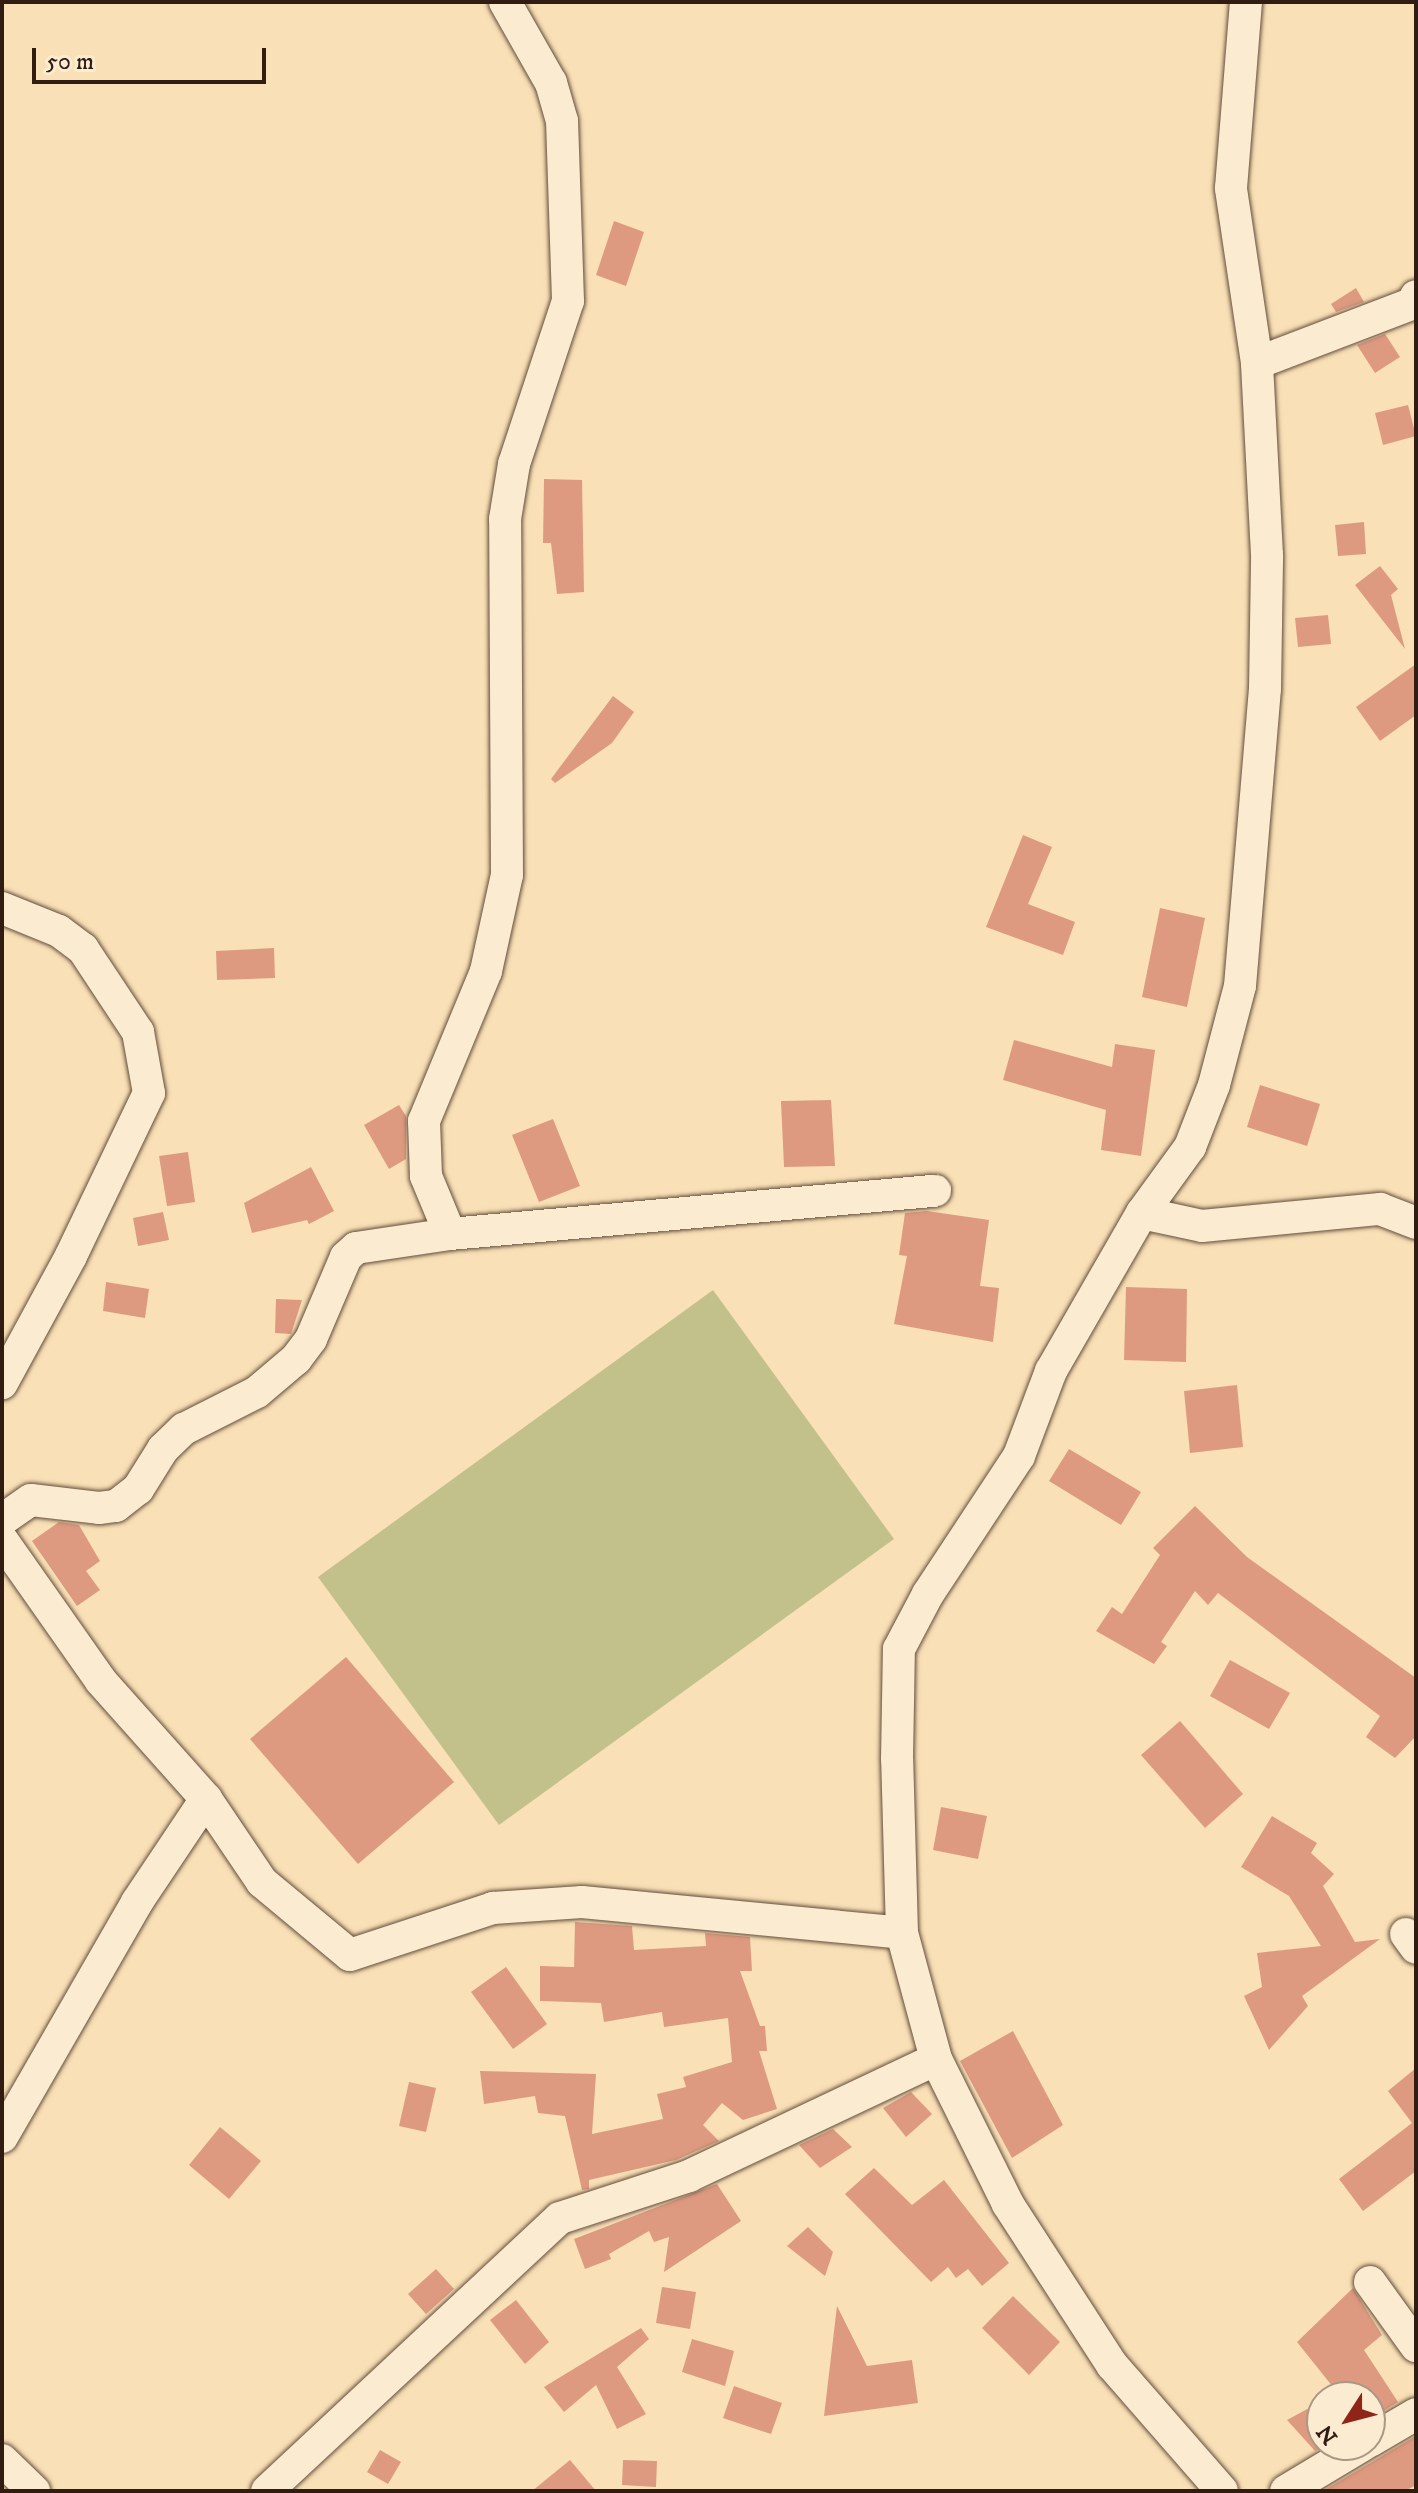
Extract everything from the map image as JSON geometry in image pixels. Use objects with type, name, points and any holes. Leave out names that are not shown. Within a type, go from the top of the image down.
[{"type":"street","points":[[450,1234],[426,1176],[424,1121],[486,971],[507,875],[505,519],[514,464],[568,301],[562,121],[551,83],[505,2]]},
{"type":"street","points":[[1222,2491],[1112,2365],[1008,2204],[936,2059],[902,1933],[899,1649],[928,1594],[1019,1456],[1051,1371],[1142,1213],[1190,1147],[1214,1085],[1240,986],[1265,689],[1267,555],[1257,363],[1231,188],[1246,2]]},
{"type":"street","points":[[1257,363],[1414,303],[1416,296]]},
{"type":"street","points":[[2,908],[59,931],[83,949],[138,1032],[149,1093],[2,1383]]},
{"type":"street","points":[[2,1520],[31,1500],[116,1506],[138,1489],[163,1449],[184,1429],[257,1392],[296,1359],[346,1257],[356,1248],[450,1234],[935,1191]]},
{"type":"street","points":[[1142,1213],[1202,1226],[1380,1209],[1416,1223]]},
{"type":"street","points":[[2,1540],[101,1681],[206,1799],[262,1882],[350,1955],[493,1908],[582,1902],[902,1933]]},
{"type":"street","points":[[2,2137],[137,1902],[206,1799]]},
{"type":"street","points":[[267,2491],[560,2218],[689,2176],[936,2059]]},
{"type":"street","points":[[1370,2282],[1416,2346]]},
{"type":"street","points":[[1386,2432],[1416,2414]]},
{"type":"street","points":[[2,2460],[34,2491]]},
{"type":"street","points":[[1286,2491],[1336,2461]]},
{"type":"shaded area","points":[[713,1290],[894,1539],[499,1825],[318,1577]]},
{"type":"building","points":[[614,221],[644,232],[626,286],[596,275]]},
{"type":"building","points":[[1356,288],[1364,302],[1336,312],[1331,304]]},
{"type":"building","points":[[1385,334],[1400,357],[1375,373],[1357,345]]},
{"type":"building","points":[[1408,405],[1416,436],[1383,445],[1375,413]]},
{"type":"building","points":[[544,479],[582,480],[584,592],[557,594],[551,543],[543,543]]},
{"type":"building","points":[[1364,522],[1366,554],[1338,556],[1335,525]]},
{"type":"building","points":[[1380,566],[1398,589],[1391,595],[1405,649],[1355,585]]},
{"type":"building","points":[[1328,615],[1331,644],[1298,647],[1295,618]]},
{"type":"building","points":[[1416,664],[1416,715],[1380,741],[1356,707]]},
{"type":"building","points":[[613,696],[634,712],[612,743],[555,783],[551,779]]},
{"type":"building","points":[[1023,835],[1052,847],[1028,904],[1075,922],[1063,955],[986,927]]},
{"type":"building","points":[[1160,908],[1205,918],[1187,1007],[1142,997]]},
{"type":"building","points":[[274,948],[275,978],[217,980],[216,951]]},
{"type":"building","points":[[1014,1040],[1112,1067],[1115,1044],[1155,1050],[1141,1156],[1101,1150],[1106,1110],[1003,1080]]},
{"type":"building","points":[[1260,1085],[1320,1104],[1307,1146],[1247,1127]]},
{"type":"building","points":[[831,1100],[835,1166],[784,1167],[781,1101]]},
{"type":"building","points":[[399,1105],[406,1116],[406,1159],[389,1169],[364,1125]]},
{"type":"building","points":[[553,1119],[580,1186],[539,1202],[512,1135]]},
{"type":"building","points":[[188,1152],[195,1202],[167,1206],[159,1156]]},
{"type":"building","points":[[311,1167],[334,1211],[309,1224],[307,1220],[252,1233],[244,1203]]},
{"type":"building","points":[[927,1211],[989,1220],[980,1286],[999,1288],[993,1342],[894,1324],[907,1256],[899,1255],[905,1213]]},
{"type":"building","points":[[163,1212],[169,1240],[138,1246],[133,1218]]},
{"type":"building","points":[[106,1282],[149,1289],[145,1318],[103,1311]]},
{"type":"building","points":[[1126,1287],[1187,1289],[1186,1362],[1124,1360]]},
{"type":"building","points":[[276,1299],[302,1300],[291,1334],[275,1333]]},
{"type":"building","points":[[1237,1385],[1243,1447],[1190,1453],[1184,1391]]},
{"type":"building","points":[[1069,1449],[1141,1492],[1121,1525],[1049,1481]]},
{"type":"building","points":[[1195,1506],[1247,1557],[1416,1678],[1416,1736],[1395,1758],[1366,1737],[1380,1716],[1218,1593],[1208,1605],[1195,1591],[1161,1642],[1167,1646],[1154,1664],[1096,1631],[1112,1607],[1122,1614],[1160,1555],[1153,1548]]},
{"type":"building","points":[[59,1522],[79,1525],[100,1561],[86,1571],[100,1590],[77,1606],[32,1541]]},
{"type":"building","points":[[346,1657],[454,1782],[358,1864],[250,1739]]},
{"type":"building","points":[[1230,1660],[1290,1693],[1269,1729],[1210,1696]]},
{"type":"building","points":[[1180,1721],[1243,1794],[1205,1828],[1141,1755]]},
{"type":"building","points":[[941,1807],[987,1816],[978,1859],[933,1850]]},
{"type":"building","points":[[1272,1816],[1317,1843],[1311,1853],[1334,1874],[1323,1886],[1355,1942],[1380,1939],[1302,1996],[1308,2006],[1269,2050],[1244,1996],[1262,1987],[1257,1953],[1321,1946],[1289,1896],[1241,1867]]},
{"type":"building","points":[[575,1922],[632,1926],[634,1950],[706,1946],[705,1933],[750,1937],[752,1971],[740,1971],[760,2026],[765,2026],[767,2051],[759,2051],[777,2109],[743,2120],[722,2103],[703,2125],[719,2141],[676,2160],[589,2180],[589,2189],[582,2190],[565,2116],[538,2113],[535,2096],[484,2104],[480,2071],[596,2074],[592,2134],[663,2119],[657,2094],[686,2087],[683,2077],[732,2062],[728,2018],[664,2027],[662,2012],[604,2022],[601,2003],[540,2001],[540,1966],[574,1967]]},
{"type":"building","points":[[506,1967],[547,2024],[513,2049],[471,1992]]},
{"type":"building","points":[[1013,2031],[1063,2125],[1012,2158],[960,2061]]},
{"type":"building","points":[[1416,2068],[1416,2171],[1363,2211],[1339,2179],[1412,2123],[1388,2091]]},
{"type":"building","points":[[409,2082],[436,2088],[426,2132],[399,2126]]},
{"type":"building","points":[[911,2092],[932,2114],[906,2137],[883,2108]]},
{"type":"building","points":[[220,2127],[261,2161],[229,2199],[189,2165]]},
{"type":"building","points":[[833,2129],[852,2147],[820,2168],[799,2145]]},
{"type":"building","points":[[874,2168],[912,2205],[944,2180],[1009,2263],[982,2286],[968,2269],[956,2278],[948,2267],[931,2282],[845,2194]]},
{"type":"building","points":[[717,2184],[741,2221],[664,2272],[669,2237],[654,2242],[649,2231],[609,2254],[611,2259],[585,2269],[574,2239]]},
{"type":"building","points":[[808,2227],[833,2252],[825,2276],[787,2246]]},
{"type":"building","points":[[436,2269],[454,2289],[426,2314],[408,2294]]},
{"type":"building","points":[[662,2287],[696,2292],[690,2329],[656,2323]]},
{"type":"building","points":[[1353,2288],[1382,2335],[1364,2350],[1384,2381],[1328,2381],[1297,2342]]},
{"type":"building","points":[[1013,2296],[1060,2342],[1029,2375],[982,2328]]},
{"type":"building","points":[[516,2300],[549,2342],[525,2364],[490,2320]]},
{"type":"building","points":[[837,2306],[867,2366],[912,2360],[918,2403],[824,2416]]},
{"type":"building","points":[[641,2328],[649,2339],[617,2367],[646,2414],[617,2429],[596,2385],[564,2412],[544,2387]]},
{"type":"building","points":[[692,2339],[734,2351],[725,2386],[682,2372]]},
{"type":"building","points":[[1386,2384],[1398,2402],[1386,2409]]},
{"type":"building","points":[[734,2386],[782,2403],[771,2434],[723,2418]]},
{"type":"building","points":[[1306,2410],[1306,2441],[1287,2420]]},
{"type":"building","points":[[1416,2436],[1416,2485],[1405,2491],[1323,2491],[1374,2461],[1386,2461],[1386,2454]]},
{"type":"building","points":[[380,2450],[401,2462],[388,2484],[367,2472]]},
{"type":"building","points":[[570,2460],[596,2491],[532,2491]]},
{"type":"building","points":[[623,2460],[657,2461],[656,2487],[622,2485]]}]
